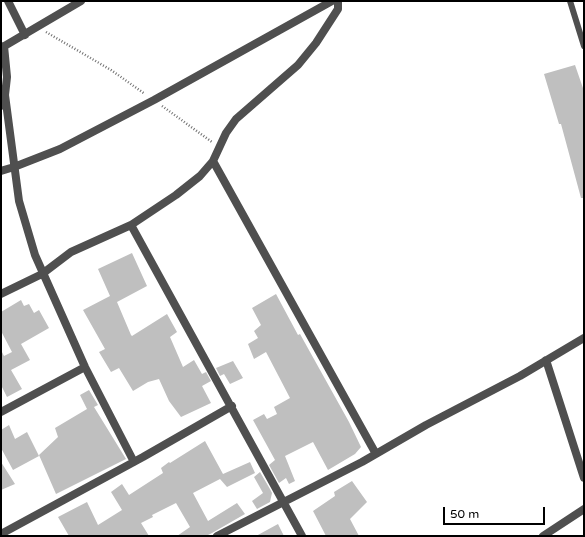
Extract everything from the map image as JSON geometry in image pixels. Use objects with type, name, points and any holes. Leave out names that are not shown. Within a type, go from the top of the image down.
[{"type":"street","points":[[8,1],[25,35]]},
{"type":"street","points":[[1,106],[5,94],[7,77],[3,47],[81,1]]},
{"type":"street","points":[[1,171],[60,149],[154,100],[332,1]]},
{"type":"street","points":[[1,294],[42,274],[71,252],[131,225],[176,195],[200,176],[213,161],[226,133],[236,119],[298,65],[316,43],[338,9],[338,1]]},
{"type":"street","points":[[5,94],[14,167],[22,213],[42,274],[85,367],[134,462]]},
{"type":"street","points":[[213,161],[376,454]]},
{"type":"street","points":[[131,225],[232,406],[302,536]]},
{"type":"street","points":[[217,536],[376,454],[520,376],[584,338]]},
{"type":"street","points":[[546,360],[584,478]]},
{"type":"street","points":[[1,412],[85,367]]},
{"type":"street","points":[[1,534],[134,462],[232,406]]},
{"type":"street","points":[[543,536],[584,509]]},
{"type":"lane","points":[[570,1],[584,46]]},
{"type":"path","points":[[37,27],[111,70],[219,148]]},
{"type":"building","points":[[575,65],[584,91],[584,198],[581,198],[561,124],[559,124],[544,74]]},
{"type":"building","points":[[132,253],[147,286],[117,302],[131,335],[132,336],[167,314],[177,332],[170,337],[183,367],[194,360],[202,374],[206,372],[211,381],[202,386],[211,403],[181,417],[169,401],[159,379],[148,382],[133,391],[119,368],[111,372],[99,352],[105,349],[83,310],[110,296],[98,269]]},
{"type":"building","points":[[276,294],[298,335],[300,334],[349,422],[361,447],[355,454],[328,470],[313,442],[285,456],[295,481],[289,484],[286,478],[279,483],[269,465],[275,460],[253,420],[264,414],[267,419],[277,414],[274,407],[290,398],[266,352],[254,359],[248,344],[258,338],[254,331],[261,325],[252,308]]},
{"type":"building","points":[[21,300],[24,306],[29,304],[34,313],[39,310],[49,328],[21,344],[30,360],[11,370],[22,389],[7,397],[1,385],[1,350],[4,356],[12,352],[1,331],[1,312]]},
{"type":"building","points":[[233,361],[243,378],[230,384],[224,374],[220,376],[216,368]]},
{"type":"building","points":[[89,390],[98,405],[94,407],[126,459],[56,494],[39,455],[58,437],[55,428],[87,409],[80,395]]},
{"type":"building","points":[[9,425],[15,439],[27,432],[39,456],[13,470],[1,448],[1,430]]},
{"type":"building","points":[[205,441],[223,474],[250,462],[255,473],[227,487],[220,479],[193,493],[208,521],[237,503],[245,514],[206,536],[177,536],[190,527],[176,503],[152,515],[153,517],[141,523],[149,536],[69,536],[58,517],[87,502],[98,525],[122,510],[111,492],[122,484],[129,495],[163,473],[161,468],[169,462],[170,463]]},
{"type":"building","points":[[1,462],[15,484],[1,490]]},
{"type":"building","points":[[260,472],[272,493],[270,502],[257,509],[252,501],[263,493],[254,477]]},
{"type":"building","points":[[352,481],[367,502],[350,519],[359,536],[326,536],[313,511],[335,496],[334,492]]},
{"type":"building","points":[[278,524],[284,536],[256,536]]}]
